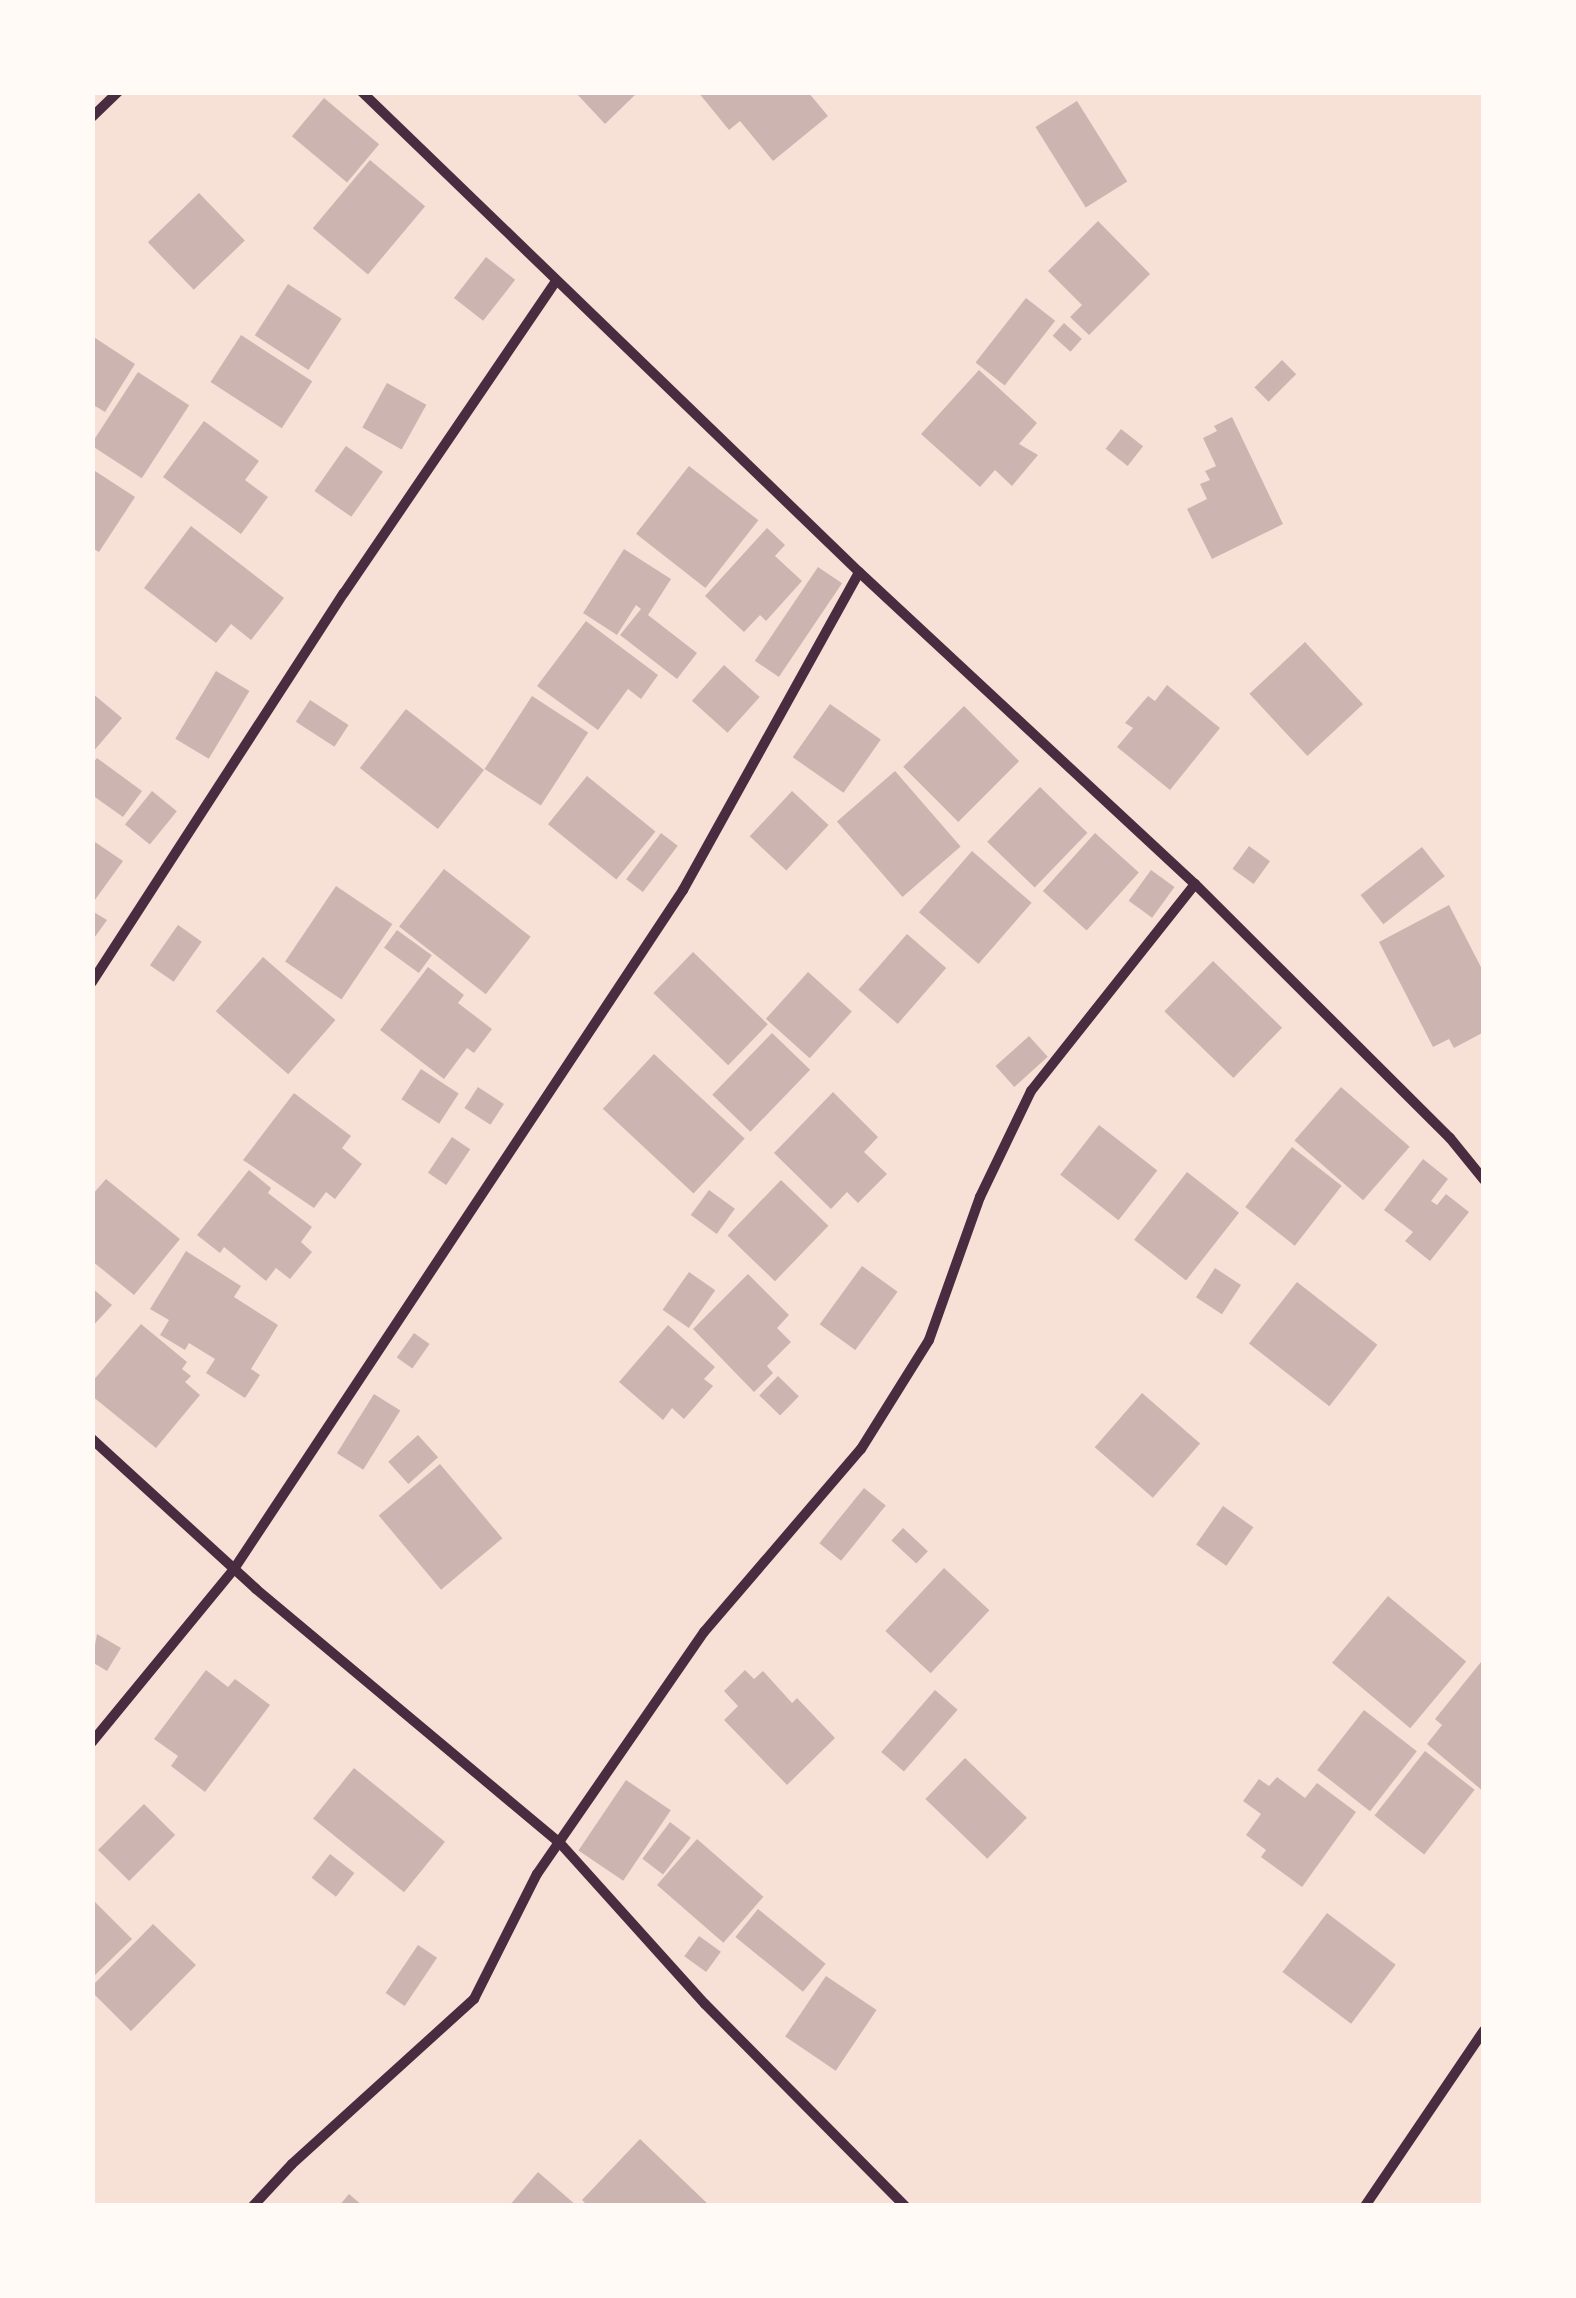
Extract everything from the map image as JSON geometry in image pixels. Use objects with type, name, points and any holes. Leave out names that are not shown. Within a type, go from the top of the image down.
[{"type":"street","points":[[92,116],[118,92]]},
{"type":"street","points":[[362,92],[859,572],[1195,884],[1450,1138],[1484,1180]]},
{"type":"street","points":[[92,982],[344,593],[555,282]]},
{"type":"street","points":[[92,1742],[234,1569],[683,890],[859,572]]},
{"type":"street","points":[[252,2206],[292,2164],[474,1999],[537,1874],[704,1632],[862,1448],[929,1340],[980,1197],[1031,1090],[1195,884]]},
{"type":"street","points":[[92,1439],[234,1569],[559,1842],[705,2004],[905,2206]]},
{"type":"street","points":[[1365,2206],[1484,2030]]},
{"type":"building","points":[[575,92],[638,92],[605,124]]},
{"type":"building","points":[[698,92],[808,92],[828,116],[773,161],[740,121],[729,130]]},
{"type":"building","points":[[324,98],[379,144],[347,183],[292,136]]},
{"type":"building","points":[[1077,101],[1127,182],[1086,208],[1035,127]]},
{"type":"building","points":[[370,160],[425,206],[368,274],[313,228]]},
{"type":"building","points":[[199,193],[245,240],[194,290],[148,242]]},
{"type":"building","points":[[1098,221],[1150,274],[1089,335],[1070,317],[1082,305],[1048,271]]},
{"type":"building","points":[[486,257],[515,280],[483,321],[454,298]]},
{"type":"building","points":[[288,284],[342,319],[308,370],[255,335]]},
{"type":"building","points":[[1026,298],[1055,321],[1005,385],[976,363]]},
{"type":"building","points":[[1064,323],[1082,339],[1070,352],[1053,336]]},
{"type":"building","points":[[241,335],[312,381],[282,428],[211,382]]},
{"type":"building","points":[[92,336],[135,364],[105,412],[92,404]]},
{"type":"building","points":[[1282,360],[1296,374],[1269,402],[1254,388]]},
{"type":"building","points":[[979,370],[1037,423],[1019,444],[1038,455],[1012,486],[995,470],[980,487],[921,434]]},
{"type":"building","points":[[138,372],[189,405],[142,478],[92,446]]},
{"type":"building","points":[[387,383],[426,405],[402,449],[362,428]]},
{"type":"building","points":[[1232,417],[1283,524],[1212,559],[1187,509],[1207,499],[1200,484],[1210,480],[1205,471],[1216,466],[1203,438],[1217,431],[1214,426]]},
{"type":"building","points":[[204,421],[259,461],[245,480],[268,497],[241,534],[163,477]]},
{"type":"building","points":[[1121,429],[1143,446],[1128,466],[1106,449]]},
{"type":"building","points":[[346,446],[383,472],[351,517],[314,491]]},
{"type":"building","points":[[689,466],[758,520],[705,588],[636,534]]},
{"type":"building","points":[[92,469],[135,497],[99,552],[92,548]]},
{"type":"building","points":[[191,526],[284,598],[251,640],[231,624],[216,643],[144,588]]},
{"type":"building","points":[[767,528],[785,545],[775,556],[802,581],[766,621],[760,615],[744,632],[705,596]]},
{"type":"building","points":[[624,549],[671,579],[648,615],[697,653],[677,679],[620,635],[641,609],[636,605],[617,635],[583,613]]},
{"type":"building","points":[[818,567],[842,583],[779,677],[755,661]]},
{"type":"building","points":[[586,621],[658,675],[641,699],[628,689],[598,730],[537,686]]},
{"type":"building","points":[[1305,642],[1363,704],[1307,756],[1249,694]]},
{"type":"building","points":[[724,665],[760,697],[728,733],[692,701]]},
{"type":"building","points":[[216,671],[249,691],[209,759],[175,739]]},
{"type":"building","points":[[1167,685],[1220,728],[1170,790],[1117,747],[1133,728],[1125,723],[1148,696],[1155,701]]},
{"type":"building","points":[[92,693],[122,718],[92,753]]},
{"type":"building","points":[[532,696],[588,732],[541,805],[485,769]]},
{"type":"building","points":[[310,700],[349,725],[334,747],[296,722]]},
{"type":"building","points":[[830,704],[881,740],[844,793],[793,757]]},
{"type":"building","points":[[964,706],[1019,761],[958,822],[903,767]]},
{"type":"building","points":[[406,709],[484,770],[438,829],[360,768]]},
{"type":"building","points":[[97,758],[142,791],[123,817],[92,795],[92,764]]},
{"type":"building","points":[[895,771],[961,846],[902,897],[837,822]]},
{"type":"building","points":[[587,776],[655,831],[616,880],[548,824]]},
{"type":"building","points":[[1040,787],[1087,833],[1035,888],[987,842]]},
{"type":"building","points":[[152,791],[177,811],[150,845],[125,824]]},
{"type":"building","points":[[792,791],[829,825],[786,870],[750,836]]},
{"type":"building","points":[[661,833],[678,846],[643,892],[626,879]]},
{"type":"building","points":[[1095,833],[1139,872],[1087,930],[1043,891]]},
{"type":"building","points":[[92,840],[123,861],[92,904]]},
{"type":"building","points":[[1249,846],[1270,861],[1254,884],[1233,869]]},
{"type":"building","points":[[1422,847],[1445,876],[1383,924],[1361,895]]},
{"type":"building","points":[[972,851],[1032,903],[978,964],[919,912]]},
{"type":"building","points":[[444,869],[531,937],[486,994],[399,927]]},
{"type":"building","points":[[1151,870],[1174,887],[1152,918],[1129,901]]},
{"type":"building","points":[[336,886],[392,924],[341,999],[285,961]]},
{"type":"building","points":[[1449,905],[1484,973],[1484,1032],[1454,1048],[1449,1039],[1433,1047],[1379,942]]},
{"type":"building","points":[[92,911],[107,920],[92,941]]},
{"type":"building","points":[[178,925],[202,942],[174,982],[150,965]]},
{"type":"building","points":[[397,930],[432,955],[419,973],[384,948]]},
{"type":"building","points":[[907,934],[946,968],[898,1024],[858,990]]},
{"type":"building","points":[[693,952],[768,1024],[728,1065],[653,993]]},
{"type":"building","points":[[263,957],[335,1020],[288,1074],[216,1011]]},
{"type":"building","points":[[1213,961],[1282,1028],[1233,1078],[1164,1011]]},
{"type":"building","points":[[428,967],[464,995],[458,1003],[492,1029],[474,1053],[467,1048],[444,1079],[380,1030]]},
{"type":"building","points":[[808,972],[852,1011],[810,1058],[766,1019]]},
{"type":"building","points":[[772,1033],[810,1070],[750,1132],[712,1095]]},
{"type":"building","points":[[1029,1036],[1048,1057],[1014,1087],[996,1066]]},
{"type":"building","points":[[654,1054],[745,1139],[694,1193],[603,1109]]},
{"type":"building","points":[[421,1069],[459,1094],[439,1124],[401,1099]]},
{"type":"building","points":[[478,1087],[504,1104],[490,1125],[464,1108]]},
{"type":"building","points":[[1341,1087],[1410,1147],[1363,1200],[1294,1141]]},
{"type":"building","points":[[833,1092],[878,1137],[864,1152],[887,1174],[858,1203],[847,1192],[831,1209],[774,1153]]},
{"type":"building","points":[[294,1093],[351,1136],[342,1148],[362,1164],[335,1199],[326,1192],[314,1208],[243,1160]]},
{"type":"building","points":[[1099,1125],[1157,1171],[1119,1220],[1060,1175]]},
{"type":"building","points":[[452,1137],[470,1149],[446,1185],[428,1173]]},
{"type":"building","points":[[1292,1147],[1342,1186],[1295,1246],[1245,1207]]},
{"type":"building","points":[[1423,1159],[1448,1179],[1431,1201],[1437,1205],[1446,1194],[1469,1212],[1430,1261],[1405,1241],[1413,1232],[1384,1210]]},
{"type":"building","points":[[249,1170],[271,1188],[268,1193],[312,1227],[301,1242],[312,1252],[290,1279],[276,1268],[266,1281],[224,1247],[220,1253],[197,1235]]},
{"type":"building","points":[[1187,1172],[1239,1213],[1186,1280],[1134,1240]]},
{"type":"building","points":[[106,1179],[180,1239],[134,1295],[92,1261],[92,1195]]},
{"type":"building","points":[[781,1180],[828,1226],[775,1281],[728,1235]]},
{"type":"building","points":[[709,1190],[735,1209],[717,1234],[691,1215]]},
{"type":"building","points":[[186,1251],[241,1286],[234,1297],[278,1325],[251,1369],[260,1375],[245,1398],[206,1373],[215,1359],[189,1343],[185,1350],[160,1335],[169,1320],[150,1309]]},
{"type":"building","points":[[862,1266],[898,1292],[855,1350],[820,1324]]},
{"type":"building","points":[[1215,1268],[1241,1285],[1222,1314],[1196,1297]]},
{"type":"building","points":[[689,1272],[715,1290],[689,1328],[663,1310]]},
{"type":"building","points":[[748,1274],[789,1315],[777,1328],[791,1342],[767,1366],[773,1373],[754,1392],[693,1329]]},
{"type":"building","points":[[1297,1282],[1377,1345],[1329,1406],[1249,1343]]},
{"type":"building","points":[[92,1288],[112,1305],[92,1327]]},
{"type":"building","points":[[141,1324],[187,1362],[182,1369],[191,1376],[185,1382],[200,1395],[156,1448],[92,1396],[92,1382]]},
{"type":"building","points":[[668,1325],[715,1367],[704,1379],[713,1386],[684,1419],[672,1408],[663,1420],[619,1382]]},
{"type":"building","points":[[414,1333],[430,1344],[412,1368],[397,1358]]},
{"type":"building","points":[[778,1376],[799,1396],[780,1416],[759,1395]]},
{"type":"building","points":[[1142,1393],[1200,1444],[1153,1498],[1095,1447]]},
{"type":"building","points":[[374,1394],[400,1410],[363,1470],[337,1453]]},
{"type":"building","points":[[418,1435],[438,1457],[408,1484],[388,1462]]},
{"type":"building","points":[[440,1464],[502,1538],[441,1590],[379,1515]]},
{"type":"building","points":[[864,1488],[886,1506],[841,1561],[819,1543]]},
{"type":"building","points":[[1223,1506],[1253,1527],[1226,1566],[1196,1545]]},
{"type":"building","points":[[903,1528],[928,1551],[916,1564],[891,1540]]},
{"type":"building","points":[[944,1568],[989,1610],[931,1673],[885,1631]]},
{"type":"building","points":[[1388,1596],[1466,1662],[1410,1728],[1332,1663]]},
{"type":"building","points":[[97,1634],[121,1648],[107,1671],[92,1662]]},
{"type":"building","points":[[1481,1662],[1484,1792],[1427,1744],[1442,1725],[1435,1719]]},
{"type":"building","points":[[206,1670],[228,1687],[235,1679],[270,1705],[205,1792],[171,1766],[178,1756],[154,1739]]},
{"type":"building","points":[[745,1670],[754,1679],[763,1671],[792,1703],[797,1698],[835,1738],[787,1785],[724,1720],[738,1706],[724,1691]]},
{"type":"building","points":[[935,1690],[958,1710],[904,1772],[881,1752]]},
{"type":"building","points":[[1364,1710],[1417,1751],[1370,1811],[1317,1770]]},
{"type":"building","points":[[1425,1751],[1475,1790],[1424,1854],[1375,1816]]},
{"type":"building","points":[[965,1758],[1027,1818],[987,1859],[925,1799]]},
{"type":"building","points":[[354,1768],[445,1842],[404,1892],[313,1819]]},
{"type":"building","points":[[1277,1777],[1305,1798],[1317,1783],[1356,1812],[1302,1887],[1261,1857],[1266,1850],[1246,1835],[1261,1814],[1243,1801],[1259,1779],[1269,1786]]},
{"type":"building","points":[[626,1780],[671,1810],[623,1881],[578,1850]]},
{"type":"building","points":[[144,1804],[175,1835],[129,1881],[98,1850]]},
{"type":"building","points":[[670,1822],[691,1838],[663,1874],[642,1859]]},
{"type":"building","points":[[697,1839],[763,1897],[723,1943],[657,1885]]},
{"type":"building","points":[[330,1854],[354,1873],[336,1897],[312,1878]]},
{"type":"building","points":[[92,1899],[132,1939],[92,1978]]},
{"type":"building","points":[[758,1909],[826,1964],[803,1992],[735,1937]]},
{"type":"building","points":[[1327,1913],[1396,1965],[1351,2024],[1282,1972]]},
{"type":"building","points":[[153,1924],[196,1965],[131,2031],[92,1992],[92,1986]]},
{"type":"building","points":[[699,1936],[721,1952],[706,1972],[684,1956]]},
{"type":"building","points":[[418,1945],[437,1958],[405,2006],[386,1993]]},
{"type":"building","points":[[826,1976],[877,2010],[836,2071],[785,2037]]},
{"type":"building","points":[[640,2139],[710,2206],[588,2206],[582,2200]]},
{"type":"building","points":[[538,2172],[577,2206],[509,2206]]},
{"type":"building","points":[[349,2194],[363,2206],[339,2206]]}]
